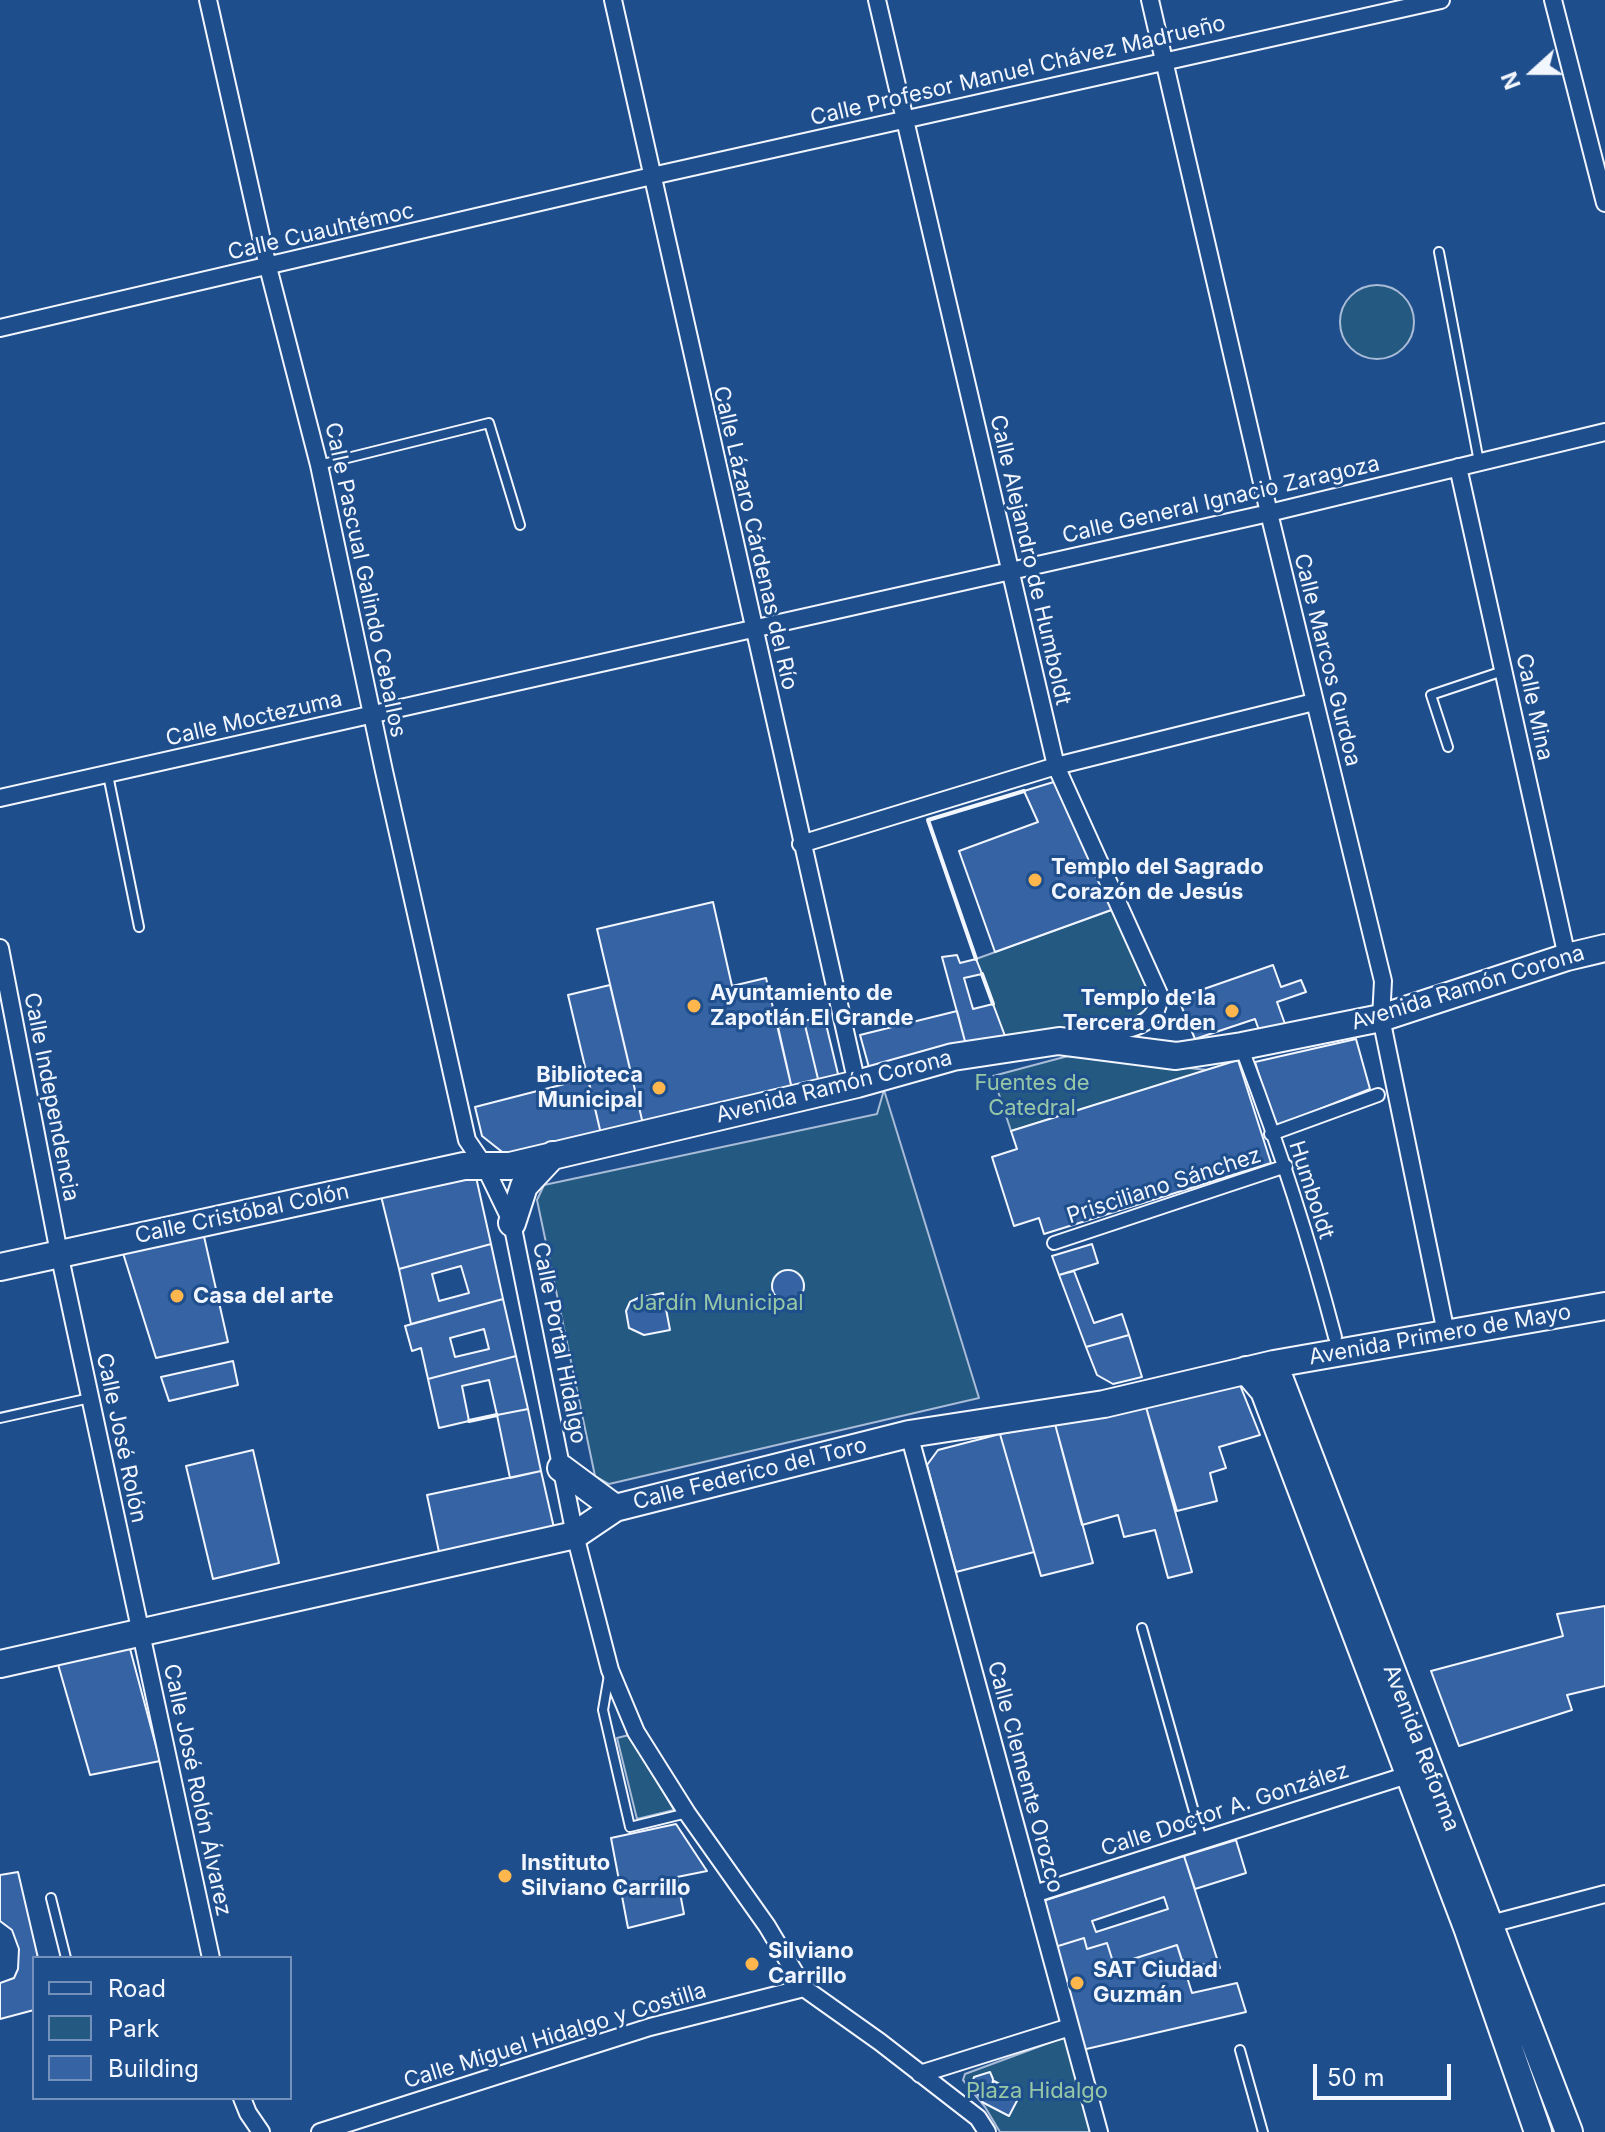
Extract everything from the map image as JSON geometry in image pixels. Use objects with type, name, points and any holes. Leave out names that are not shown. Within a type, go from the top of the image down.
[{"type":"main road","name":"Avenida Ramón Corona","points":[[484,1165],[510,1166],[857,1084],[953,1057],[1059,1041],[1176,1056],[1381,1018],[1567,957],[1605,948]]},
{"type":"main road","points":[[512,1223],[524,1186],[553,1155]]},
{"type":"main road","name":"Calle Cristóbal Colón","points":[[0,1267],[464,1166],[484,1165]]},
{"type":"main road","name":"Avenida Primero de Mayo","points":[[1274,1364],[1605,1306]]},
{"type":"main road","name":"Calle Federico del Toro","points":[[0,1664],[575,1535],[615,1508],[909,1434],[1104,1404],[1274,1364]]},
{"type":"main road","name":"Avenida Reforma","points":[[1274,1364],[1478,1927],[1569,2132]]},
{"type":"main road","name":"Avenida Reforma","points":[[1246,1370],[1264,1391],[1420,1772]]},
{"type":"main road","points":[[561,1468],[615,1508]]},
{"type":"main road","name":"Avenida Reforma","points":[[1478,1927],[1538,2132]]},
{"type":"street","name":"Calle Pascual Galindo Ceballos","points":[[208,0],[268,267],[319,465],[467,1140],[484,1165]]},
{"type":"street","name":"Calle Lázaro Cárdenas del Río","points":[[613,0],[752,629],[857,1084]]},
{"type":"street","name":"Calle Alejandro de Humboldt","points":[[877,0],[1056,766],[1157,987],[1159,1001],[1153,1017],[1138,1027],[1059,1041]]},
{"type":"street","name":"Calle Marcos Gurdoa","points":[[1150,0],[1269,513],[1383,981],[1381,1018],[1446,1333]]},
{"type":"street","name":"Calle Profesor Manuel Chávez Madrueño","points":[[652,176],[1441,0]]},
{"type":"street","points":[[1553,0],[1605,203]]},
{"type":"street","name":"Calle Cuauhtémoc","points":[[0,328],[652,176]]},
{"type":"street","name":"Calle General Ignacio Zaragoza","points":[[752,629],[1269,513],[1605,432]]},
{"type":"street","name":"Calle Mina","points":[[1458,467],[1567,957]]},
{"type":"street","name":"Calle Moctezuma","points":[[0,798],[752,629]]},
{"type":"street","points":[[801,844],[1056,766],[1314,702]]},
{"type":"street","name":"Calle Independencia","points":[[0,948],[59,1253]]},
{"type":"street","name":"Humboldt","points":[[1245,1057],[1271,1134],[1286,1166],[1335,1337]]},
{"type":"street","name":"Prisciliano Sánchez","points":[[1271,1134],[1378,1095]]},
{"type":"street","name":"Calle Portal Hidalgo","points":[[484,1165],[512,1223],[575,1535],[610,1670],[636,1732],[687,1813],[767,1926],[804,1988]]},
{"type":"street","name":"Prisciliano Sánchez","points":[[1054,1243],[1286,1166]]},
{"type":"street","name":"Calle José Rolón","points":[[59,1253],[140,1631]]},
{"type":"street","name":"Calle Clemente Orozco","points":[[909,1434],[1099,2132]]},
{"type":"street","name":"Calle José Rolón Álvarez","points":[[140,1631],[211,1956]]},
{"type":"street","name":"Calle Doctor A. González","points":[[1034,1894],[1420,1772]]},
{"type":"street","points":[[1478,1927],[1605,1894]]},
{"type":"street","points":[[804,1988],[978,2118],[987,2132]]},
{"type":"street","name":"Calle Miguel Hidalgo y Costilla","points":[[320,2132],[650,2027],[804,1988]]},
{"type":"street","points":[[920,2074],[1070,2027]]},
{"type":"street","points":[[243,2100],[261,2132]]},
{"type":"lane","points":[[1439,252],[1479,462]]},
{"type":"lane","points":[[319,465],[489,423],[520,525]]},
{"type":"lane","points":[[1448,747],[1431,695],[1504,671]]},
{"type":"lane","points":[[108,775],[139,927]]},
{"type":"lane","points":[[0,1418],[90,1398]]},
{"type":"lane","points":[[1142,1628],[1202,1840]]},
{"type":"lane","points":[[610,1670],[603,1710],[630,1827],[687,1813]]},
{"type":"lane","points":[[51,1898],[66,1956]]},
{"type":"lane","points":[[1240,2050],[1263,2132]]},
{"type":"green space","points":[[1377,285],[1398,291],[1408,301],[1414,322],[1408,343],[1398,353],[1377,359],[1356,353],[1346,343],[1340,322],[1346,301],[1356,291]]},
{"type":"green space","points":[[1114,909],[1151,994],[1149,1007],[1133,1019],[1007,1043],[976,959]]},
{"type":"green space","name":"Fuentes de Catedral","points":[[1068,1056],[1208,1070],[1011,1131],[993,1076]]},
{"type":"green space","name":"Jardín Municipal","points":[[884,1090],[979,1398],[609,1484],[595,1476],[537,1200],[544,1185],[877,1114]]},
{"type":"green space","points":[[629,1735],[674,1810],[637,1819],[617,1738]]},
{"type":"green space","name":"Plaza Hidalgo","points":[[1065,2037],[1092,2132],[1000,2132],[963,2080],[965,2074]]},
{"type":"building","name":"Templo del Sagrado Corazón de Jesús","points":[[1057,781],[1114,909],[995,952],[959,851],[1038,822],[1024,791]]},
{"type":"building","name":"Ayuntamiento de Zapotlán El Grande","points":[[713,902],[732,986],[766,978],[792,1089],[643,1124],[597,929]]},
{"type":"building","points":[[957,955],[960,963],[976,959],[982,974],[964,978],[973,1009],[993,1004],[1005,1036],[966,1045],[942,957]]},
{"type":"building","name":"Templo de la Tercera Orden","points":[[1273,965],[1281,987],[1301,980],[1306,992],[1277,1002],[1285,1024],[1260,1033],[1255,1019],[1195,1039],[1178,998]]},
{"type":"building","points":[[610,985],[643,1124],[601,1134],[568,995]]},
{"type":"building","points":[[957,1011],[966,1045],[870,1071],[860,1035]]},
{"type":"building","points":[[824,1016],[839,1078],[819,1083],[804,1021]]},
{"type":"building","points":[[804,1021],[819,1083],[792,1089],[778,1027]]},
{"type":"building","points":[[1356,1039],[1370,1089],[1275,1127],[1255,1062]]},
{"type":"building","points":[[1238,1060],[1271,1163],[1044,1234],[1039,1218],[1014,1226],[992,1157],[1017,1149],[1011,1131]]},
{"type":"building","points":[[588,1078],[601,1134],[506,1155],[482,1136],[475,1107]]},
{"type":"building","points":[[476,1177],[491,1244],[399,1269],[381,1196]]},
{"type":"building","name":"Casa del arte","points":[[203,1232],[228,1342],[156,1358],[122,1250]]},
{"type":"building","points":[[491,1244],[503,1299],[411,1324],[399,1269]],"holes":[[[461,1266],[469,1293],[439,1301],[432,1274]]]},
{"type":"building","points":[[1092,1244],[1098,1263],[1059,1275],[1052,1256]]},
{"type":"building","points":[[788,1270],[799,1275],[804,1286],[799,1297],[788,1302],[777,1297],[772,1286],[777,1275]]},
{"type":"building","points":[[1074,1271],[1094,1323],[1122,1314],[1129,1335],[1086,1347],[1059,1275]]},
{"type":"building","points":[[663,1293],[670,1330],[644,1335],[629,1328],[626,1311],[630,1302]]},
{"type":"building","points":[[503,1299],[516,1356],[428,1379],[421,1348],[412,1351],[405,1326]],"holes":[[[484,1329],[489,1349],[455,1357],[450,1338]]]},
{"type":"building","points":[[1129,1335],[1142,1377],[1113,1384],[1097,1375],[1086,1347]]},
{"type":"building","points":[[516,1356],[528,1409],[497,1415],[489,1380],[462,1386],[469,1421],[439,1428],[428,1379]]},
{"type":"building","points":[[233,1361],[238,1385],[169,1401],[161,1377]]},
{"type":"building","points":[[1240,1385],[1260,1435],[1219,1447],[1226,1468],[1210,1473],[1217,1501],[1177,1511],[1146,1407]]},
{"type":"building","points":[[1146,1407],[1192,1572],[1168,1578],[1155,1530],[1124,1537],[1118,1515],[1082,1525],[1055,1424]]},
{"type":"building","points":[[528,1409],[541,1471],[510,1478],[497,1415]]},
{"type":"building","points":[[1055,1424],[1093,1563],[1041,1576],[1000,1434]]},
{"type":"building","points":[[1000,1434],[1034,1552],[956,1572],[927,1465],[938,1450]]},
{"type":"building","points":[[253,1450],[279,1563],[213,1579],[186,1466]]},
{"type":"building","points":[[541,1471],[554,1528],[439,1552],[427,1495]]},
{"type":"building","points":[[1605,1606],[1605,1686],[1567,1695],[1572,1710],[1459,1746],[1431,1671],[1563,1636],[1557,1614]]},
{"type":"building","points":[[129,1645],[160,1761],[90,1775],[57,1661]]},
{"type":"building","points":[[676,1824],[707,1871],[677,1877],[684,1914],[628,1928],[611,1838]]},
{"type":"building","points":[[1236,1840],[1246,1873],[1195,1889],[1184,1856]]},
{"type":"building","points":[[1184,1856],[1220,1968],[1182,1960],[1177,1945],[1114,1965],[1107,1943],[1087,1949],[1084,1938],[1055,1947],[1043,1901]],"holes":[[[1164,1897],[1168,1909],[1096,1932],[1092,1921]]]},
{"type":"building","points":[[18,1872],[38,1956],[32,1956],[32,2011],[0,2019],[0,1983],[14,1978],[18,1969],[19,1949],[12,1930],[0,1921],[0,1875]]},
{"type":"building","points":[[1084,1938],[1087,1949],[1107,1943],[1114,1965],[1177,1945],[1192,1993],[1237,1983],[1246,2012],[1082,2050],[1055,1947]]},
{"type":"building","points":[[990,2072],[992,2088],[981,2098],[971,2087],[974,2077]]},
{"type":"building","points":[[994,2081],[1020,2095],[1009,2116],[982,2102]]},
{"type":"wall","points":[[976,959],[928,820],[1024,791]]},
{"type":"wall","points":[[982,974],[993,1004]]},
{"type":"wall","points":[[469,1421],[497,1415]]},
{"type":"place","name":"Templo del Sagrado Corazón de Jesús","points":[[1035,880]]},
{"type":"place","name":"Ayuntamiento de Zapotlán El Grande","points":[[694,1006]]},
{"type":"place","name":"Templo de la Tercera Orden","points":[[1232,1011]]},
{"type":"place","name":"Biblioteca Municipal","points":[[659,1088]]},
{"type":"place","name":"Casa del arte","points":[[177,1296]]},
{"type":"place","name":"Instituto Silviano Carrillo","points":[[505,1876]]},
{"type":"place","name":"Silviano Carrillo","points":[[752,1964]]},
{"type":"place","name":"SAT Ciudad Guzmán","points":[[1077,1983]]}]
